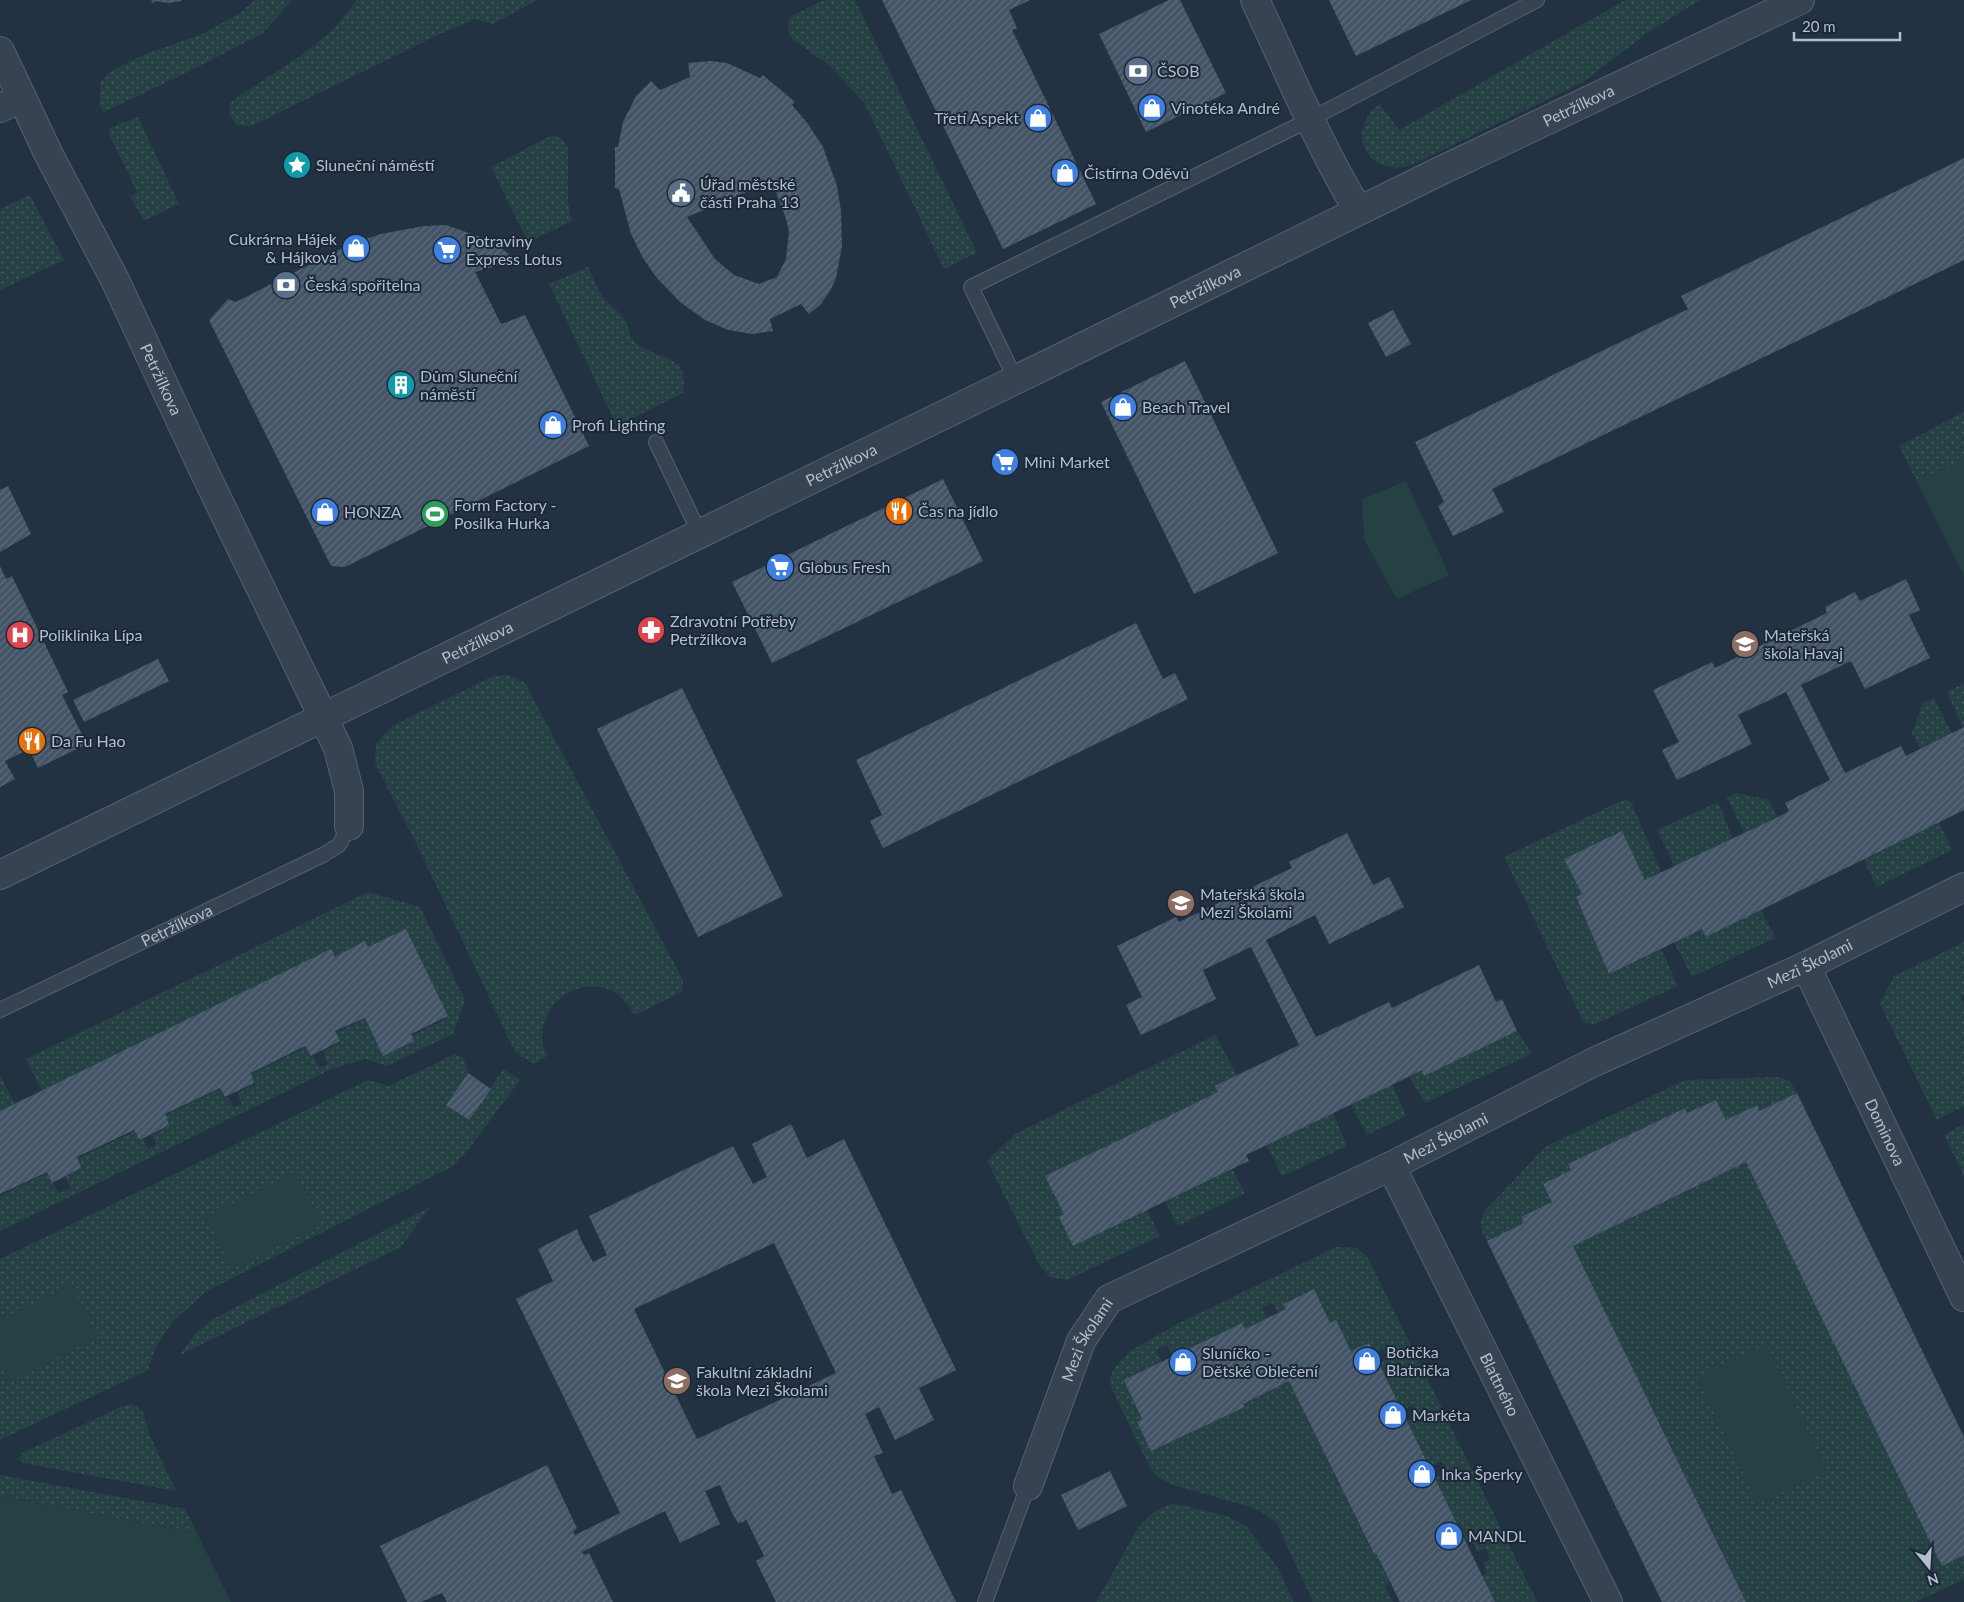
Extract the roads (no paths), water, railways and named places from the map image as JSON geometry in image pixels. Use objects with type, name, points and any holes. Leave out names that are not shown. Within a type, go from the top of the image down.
[{"type":"street","points":[[1255,0],[1344,187],[1358,210]]},
{"type":"street","name":"Petržílkova","points":[[0,875],[1016,380],[1358,210],[1800,0]]},
{"type":"street","name":"Petržílkova","points":[[0,51],[11,103],[48,155],[114,280],[338,748],[349,791],[349,826]]},
{"type":"street","name":"Mezi Školami","points":[[1028,1486],[1080,1342],[1109,1299],[1391,1166],[1592,1063],[1806,966],[1964,887]]},
{"type":"street","name":"Dominova","points":[[1806,966],[1964,1297]]},
{"type":"street","name":"Blattného","points":[[1391,1166],[1608,1602]]},
{"type":"lane","points":[[1016,380],[972,287],[1311,119],[1536,0]]},
{"type":"lane","points":[[656,442],[700,534]]},
{"type":"lane","name":"Petržílkova","points":[[0,1010],[324,856],[339,845],[349,826]]},
{"type":"lane","points":[[985,1602],[1028,1486]]},
{"type":"place","name":"ČSOB","points":[[1138,71]]},
{"type":"place","name":"Vinotéka André","points":[[1152,108]]},
{"type":"place","name":"Třetí Aspekt","points":[[1038,118]]},
{"type":"place","name":"Sluneční náměstí","points":[[297,165]]},
{"type":"place","name":"Čistírna Oděvů","points":[[1065,173]]},
{"type":"place","name":"Úřad městské části Praha 13","points":[[681,193]]},
{"type":"place","name":"Cukrárna Hájek & Hájková","points":[[356,248]]},
{"type":"place","name":"Potraviny Express Lotus","points":[[447,250]]},
{"type":"place","name":"Česká spořitelna","points":[[286,285]]},
{"type":"place","name":"Dům Sluneční náměstí","points":[[401,385]]},
{"type":"place","name":"Beach Travel","points":[[1123,407]]},
{"type":"place","name":"Profi Lighting","points":[[553,425]]},
{"type":"place","name":"Mini Market","points":[[1005,462]]},
{"type":"place","name":"Čas na jídlo","points":[[899,511]]},
{"type":"place","name":"HONZA","points":[[325,512]]},
{"type":"place","name":"Form Factory - Posilka Hurka","points":[[435,514]]},
{"type":"place","name":"Globus Fresh","points":[[780,567]]},
{"type":"place","name":"Zdravotní Potřeby Petržílkova","points":[[651,630]]},
{"type":"place","name":"Poliklinika Lípa","points":[[20,635]]},
{"type":"place","name":"Mateřská škola Havaj","points":[[1745,644]]},
{"type":"place","name":"Da Fu Hao","points":[[32,741]]},
{"type":"place","name":"Mateřská škola Mezi Školami","points":[[1181,903]]},
{"type":"place","name":"Botička Blatnička","points":[[1367,1361]]},
{"type":"place","name":"Sluníčko - Dětské Oblečení","points":[[1183,1362]]},
{"type":"place","name":"Fakultní základní škola Mezi Školami","points":[[677,1381]]},
{"type":"place","name":"Markéta","points":[[1393,1415]]},
{"type":"place","name":"Inka Šperky","points":[[1422,1474]]},
{"type":"place","name":"MANDL","points":[[1449,1536]]}]
